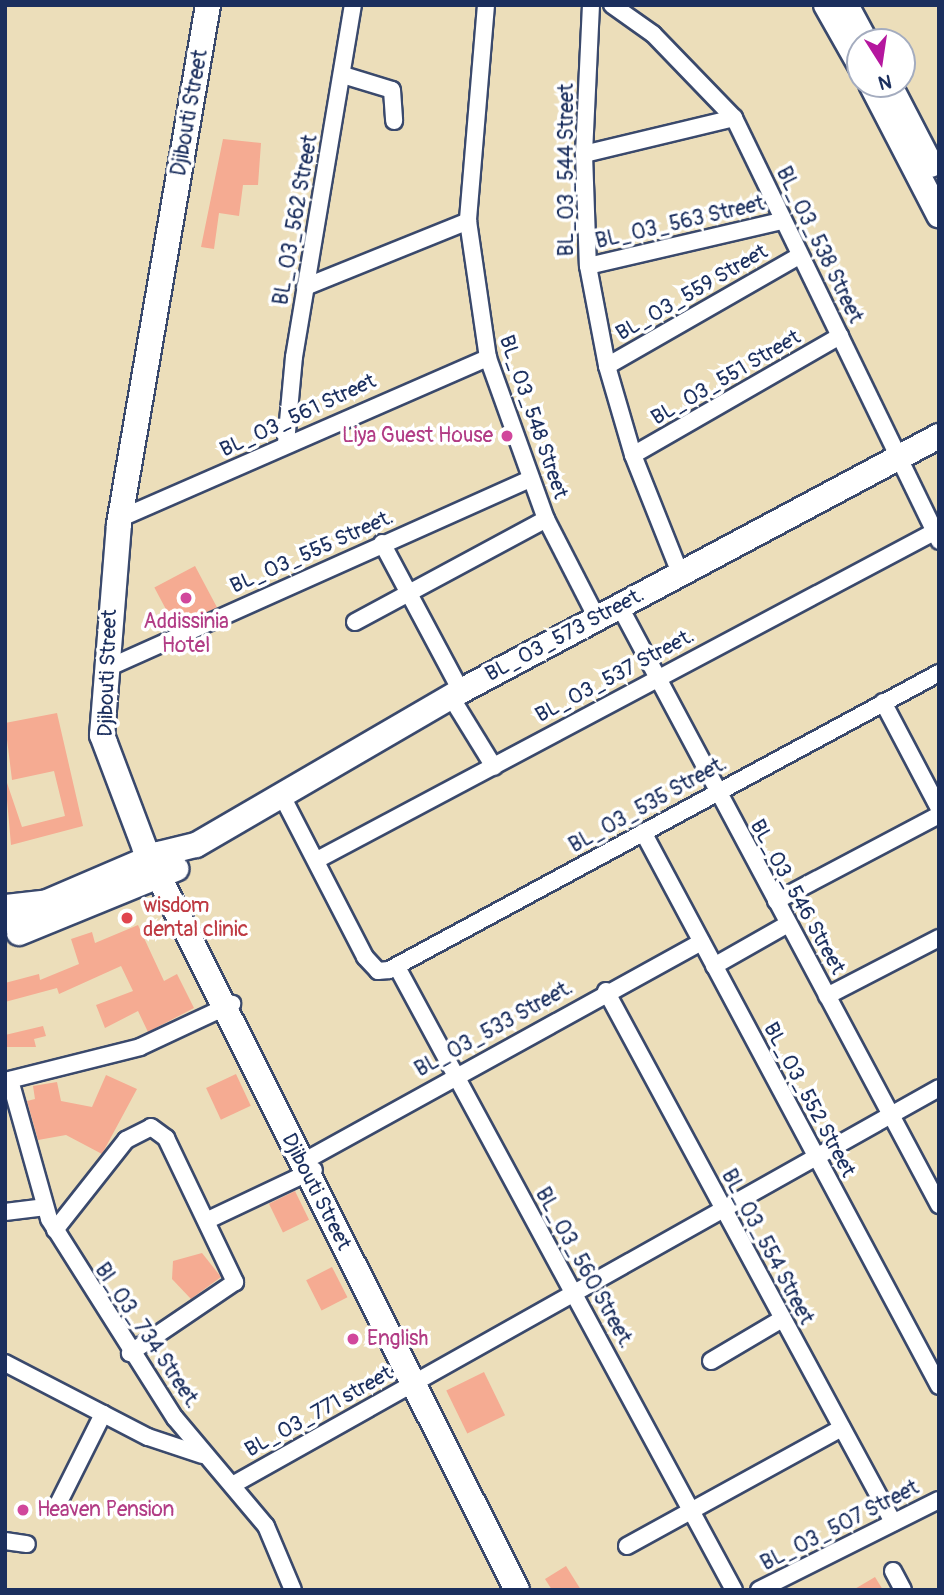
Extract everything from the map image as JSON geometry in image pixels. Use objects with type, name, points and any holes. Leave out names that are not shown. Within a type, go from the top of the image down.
[{"type":"main road","name":"Djibouti Street","points":[[208,5],[106,635],[102,735],[139,825],[417,1381],[517,1590]]},
{"type":"main road","name":"Djibouti Street","points":[[139,825],[112,742],[112,666],[128,515],[215,5]]},
{"type":"main road","points":[[826,5],[846,40]]},
{"type":"main road","points":[[846,5],[858,28]]},
{"type":"main road","points":[[880,98],[912,148],[939,181]]},
{"type":"main road","points":[[893,98],[939,215]]},
{"type":"main road","name":"BL_03_573 Street.","points":[[167,878],[196,845],[456,694],[598,620],[897,455],[939,436]]},
{"type":"main road","points":[[98,882],[139,825]]},
{"type":"main road","points":[[5,920],[98,882],[167,878]]},
{"type":"main road","points":[[5,936],[167,878]]},
{"type":"main road","name":"Djibouti Street","points":[[417,1381],[525,1590]]},
{"type":"street","name":"BL_03_562 Street","points":[[286,443],[305,287],[353,5]]},
{"type":"street","name":"BL_03_548 Street","points":[[486,5],[468,221],[488,358],[546,519],[598,620]]},
{"type":"street","name":"BL_03_544 Street","points":[[591,5],[584,154],[589,266],[607,366],[633,455],[680,573]]},
{"type":"street","name":"BL_03_538 Street","points":[[612,5],[653,34],[734,118],[937,536]]},
{"type":"street","points":[[342,75],[392,90],[394,121]]},
{"type":"street","points":[[584,154],[734,118]]},
{"type":"street","points":[[305,287],[468,221]]},
{"type":"street","name":"BL_03_563 Street","points":[[589,266],[782,221]]},
{"type":"street","name":"BL_03_559 Street","points":[[607,366],[799,256]]},
{"type":"street","name":"BL_03_551 Street","points":[[633,455],[840,336]]},
{"type":"street","name":"BL_03_561 Street","points":[[128,515],[286,443],[488,358]]},
{"type":"street","name":"BL_03_555 Street.","points":[[112,666],[530,479]]},
{"type":"street","points":[[355,622],[546,519]]},
{"type":"street","name":"BL_03_537 Street.","points":[[317,860],[494,767],[655,676],[937,536]]},
{"type":"street","points":[[382,543],[494,767]]},
{"type":"street","name":"BL_03_546 Street","points":[[620,607],[715,792],[789,924],[939,1205]]},
{"type":"street","name":"BL_03_535 Street.","points":[[317,860],[378,971],[397,967],[715,792],[939,673]]},
{"type":"street","points":[[883,702],[939,808]]},
{"type":"street","points":[[282,796],[317,860]]},
{"type":"street","points":[[776,901],[939,815]]},
{"type":"street","name":"BL_03_552 Street","points":[[643,832],[939,1386]]},
{"type":"street","points":[[5,903],[34,895],[58,899]]},
{"type":"street","points":[[714,967],[789,924]]},
{"type":"street","points":[[827,996],[939,937]]},
{"type":"street","name":"BL_03_533 Street.","points":[[208,1220],[311,1167],[454,1074],[606,990],[701,942]]},
{"type":"street","name":"BL_03_560 Street.","points":[[397,967],[693,1509],[734,1590]]},
{"type":"street","name":"BL_03_554 Street","points":[[606,990],[893,1522]]},
{"type":"street","points":[[8,1080],[140,1047],[230,1005]]},
{"type":"street","name":"Bl_03_734 Street.","points":[[8,1080],[44,1207],[55,1230],[130,1353],[202,1455],[236,1483],[266,1526],[293,1590]]},
{"type":"street","name":"BL_03_771 street","points":[[236,1483],[939,1088]]},
{"type":"street","points":[[55,1230],[142,1127],[166,1138],[208,1220],[235,1282],[130,1353]]},
{"type":"street","points":[[5,1212],[44,1207]]},
{"type":"street","points":[[711,1361],[782,1319]]},
{"type":"street","points":[[5,1363],[103,1414],[202,1455]]},
{"type":"street","points":[[58,1504],[103,1414]]},
{"type":"street","points":[[627,1546],[842,1428]]},
{"type":"street","name":"BL_03_507 Street","points":[[759,1590],[939,1500]]},
{"type":"street","points":[[5,1541],[27,1545]]},
{"type":"street","points":[[893,1571],[903,1590]]},
{"type":"building","points":[[223,139],[261,143],[258,185],[243,185],[239,216],[219,213],[214,249],[201,247]]},
{"type":"building","name":"Addissinia Hotel","points":[[195,566],[217,607],[176,629],[154,588]]},
{"type":"building","points":[[57,713],[83,826],[11,845],[5,777],[22,827],[65,816],[54,771],[12,780],[5,723]]},
{"type":"building","points":[[138,925],[164,981],[177,974],[194,1008],[148,1032],[138,1011],[105,1028],[96,1005],[133,991],[121,966],[59,994],[57,988],[5,1002],[5,983],[39,974],[40,980],[79,964],[71,939],[92,932],[95,943]]},
{"type":"building","points":[[43,1026],[46,1036],[34,1039],[36,1047],[5,1047],[5,1035]]},
{"type":"building","points":[[236,1074],[251,1106],[221,1120],[206,1088]]},
{"type":"building","points":[[106,1075],[137,1089],[102,1154],[66,1135],[38,1140],[27,1101],[35,1099],[33,1086],[57,1082],[61,1101],[92,1107]]},
{"type":"building","points":[[295,1191],[309,1220],[283,1232],[269,1204]]},
{"type":"building","points":[[202,1253],[221,1277],[191,1299],[172,1279],[173,1261]]},
{"type":"building","points":[[332,1267],[347,1297],[322,1310],[306,1280]]},
{"type":"building","points":[[484,1372],[505,1415],[467,1434],[446,1390]]},
{"type":"building","points":[[566,1566],[581,1590],[552,1590],[545,1579]]},
{"type":"building","points":[[875,1577],[883,1590],[853,1590]]},
{"type":"place","name":"Liya Guest House","points":[[507,436]]},
{"type":"place","name":"Addissinia Hotel","points":[[186,598]]},
{"type":"place","name":"wisdom dental clinic","points":[[127,918]]},
{"type":"place","name":"English","points":[[353,1339]]},
{"type":"place","name":"Heaven Pension","points":[[23,1510]]}]
